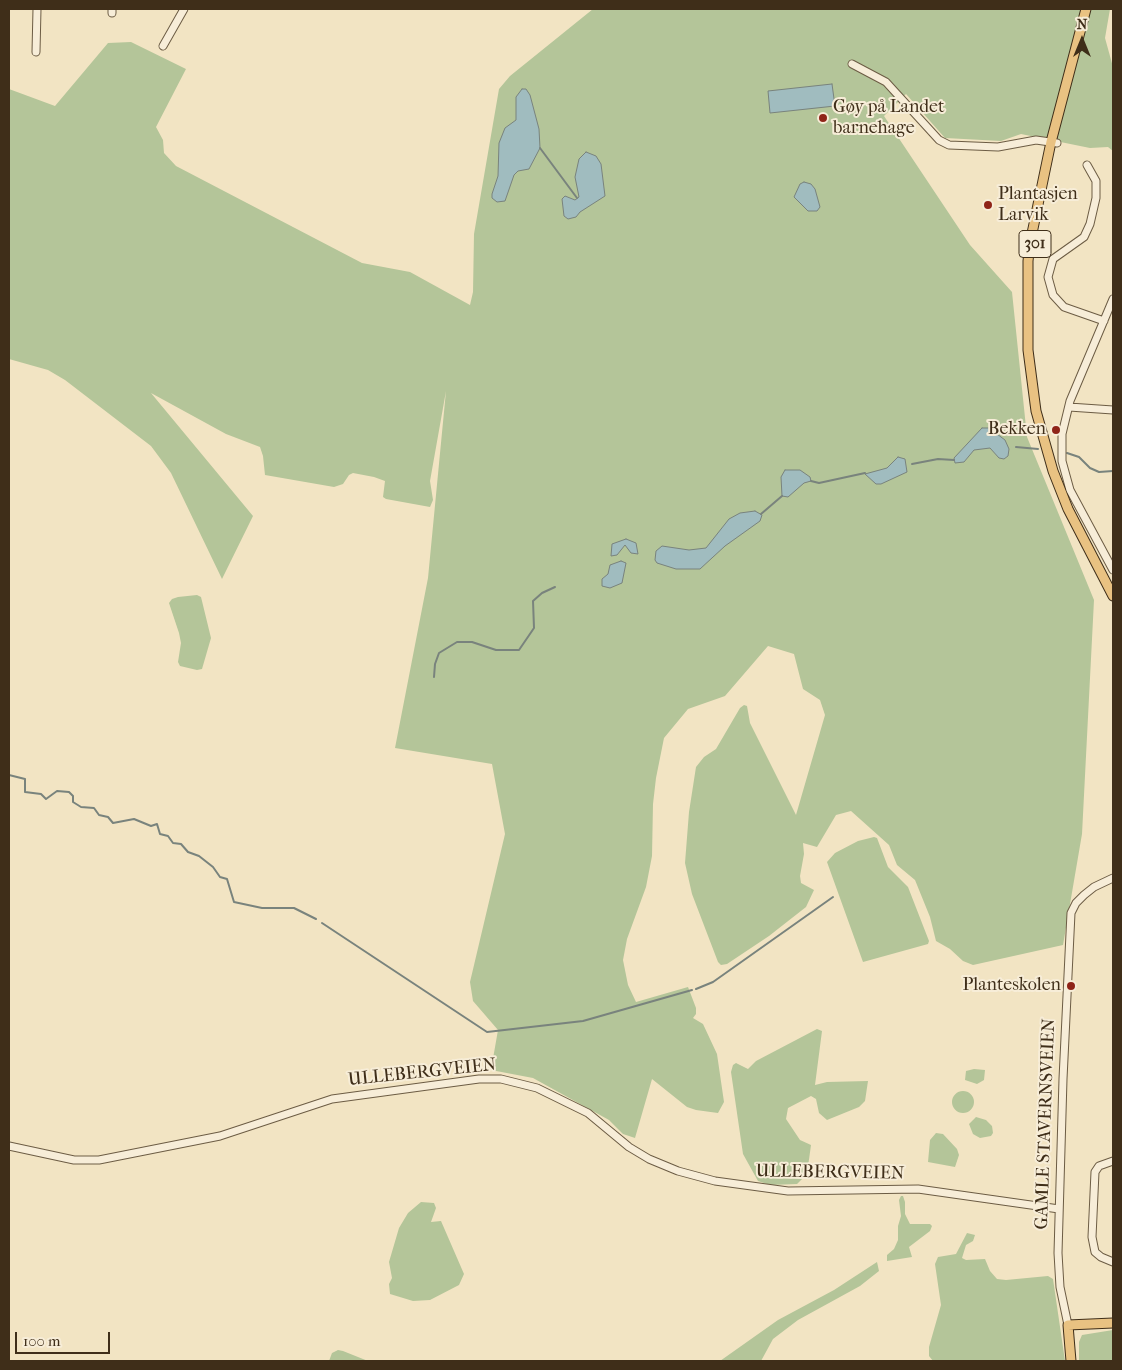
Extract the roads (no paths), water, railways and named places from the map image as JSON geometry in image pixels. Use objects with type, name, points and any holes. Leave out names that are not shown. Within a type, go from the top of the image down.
[{"type":"main road","name":"301","points":[[1086,9],[1030,243],[1027,326],[1030,375],[1045,447],[1068,509],[1113,596]]},
{"type":"main road","points":[[1068,1325],[1113,1323]]},
{"type":"main road","name":"GAMLE STAVERNSVEIEN","points":[[1068,1325],[1071,1361]]},
{"type":"street","points":[[37,9],[36,48],[44,45]]},
{"type":"street","points":[[163,46],[184,9]]},
{"type":"street","points":[[168,18],[176,23]]},
{"type":"street","points":[[852,64],[886,82],[939,140],[948,145],[998,147],[1036,140],[1054,143]]},
{"type":"street","points":[[1087,165],[1096,181],[1096,198],[1090,224],[1084,237],[1053,259],[1048,277],[1053,296],[1064,307],[1104,321]]},
{"type":"street","points":[[1113,298],[1069,407],[1062,434],[1062,461],[1070,490],[1113,570]]},
{"type":"street","points":[[1069,407],[1113,410]]},
{"type":"street","name":"GAMLE STAVERNSVEIEN","points":[[1068,1325],[1059,1273],[1059,1209],[1071,913],[1076,903],[1084,895],[1094,887],[1113,878]]},
{"type":"street","name":"ULLEBERGVEIEN","points":[[9,1146],[74,1160],[99,1160],[220,1136],[332,1099],[479,1079],[502,1079],[537,1088],[588,1112],[629,1147],[649,1159],[678,1171],[715,1181],[788,1191],[918,1189],[1059,1209]]},
{"type":"street","points":[[1113,1161],[1100,1166],[1095,1172],[1092,1237],[1095,1252],[1113,1262]]},
{"type":"water","points":[[832,84],[835,106],[770,113],[768,91]]},
{"type":"water","points":[[522,89],[526,89],[530,95],[539,129],[540,148],[529,169],[518,171],[514,175],[505,201],[497,202],[492,198],[492,194],[498,176],[499,143],[505,128],[516,120],[516,97]]},
{"type":"water","points":[[586,152],[596,156],[601,164],[605,196],[580,212],[576,217],[568,219],[564,216],[562,199],[565,196],[575,200],[579,197],[575,177],[579,159]]},
{"type":"water","points":[[804,182],[811,184],[815,189],[820,207],[817,211],[808,211],[794,197],[800,184]]},
{"type":"water","points":[[982,428],[989,428],[1005,440],[1009,449],[1008,456],[1004,459],[999,458],[990,448],[974,450],[964,462],[955,463],[954,458]]},
{"type":"water","points":[[898,457],[905,459],[907,472],[881,484],[876,484],[865,474],[887,468]]},
{"type":"water","points":[[785,470],[800,470],[810,477],[811,481],[804,483],[788,497],[782,496],[781,477]]},
{"type":"water","points":[[755,511],[762,515],[760,521],[725,546],[700,569],[676,569],[657,563],[655,560],[656,551],[662,546],[689,550],[706,548],[729,519],[740,513]]},
{"type":"water","points":[[626,539],[636,543],[638,554],[631,553],[625,545],[617,555],[611,556],[612,544]]},
{"type":"water","points":[[621,561],[626,563],[622,583],[610,588],[602,586],[602,579],[608,574],[610,565]]},
{"type":"waterway","points":[[540,148],[577,198]]},
{"type":"waterway","points":[[1016,447],[1038,449]]},
{"type":"waterway","points":[[1067,453],[1079,457],[1090,468],[1099,472],[1113,471]]},
{"type":"waterway","points":[[912,464],[938,459],[954,460]]},
{"type":"waterway","points":[[811,481],[819,483],[865,473]]},
{"type":"waterway","points":[[761,514],[782,496]]},
{"type":"waterway","points":[[434,677],[435,664],[439,653],[457,642],[472,642],[496,650],[519,650],[534,628],[533,601],[542,593],[555,587]]},
{"type":"waterway","points":[[9,775],[25,779],[25,792],[41,794],[46,799],[57,791],[69,792],[73,796],[73,802],[81,807],[94,808],[99,815],[108,817],[113,823],[134,819],[151,826],[157,824],[160,834],[168,836],[173,843],[181,844],[188,852],[199,856],[213,867],[220,877],[227,879],[234,902],[262,908],[294,908],[316,919]]},
{"type":"waterway","points":[[696,989],[713,982],[833,897]]},
{"type":"waterway","points":[[322,923],[487,1032],[583,1021],[692,990]]},
{"type":"place","name":"Gøy på Landet barnehage","points":[[823,118]]},
{"type":"place","name":"Plantasjen Larvik","points":[[988,205]]},
{"type":"place","name":"Bekken","points":[[1056,430]]},
{"type":"place","name":"Planteskolen","points":[[1071,986]]}]
